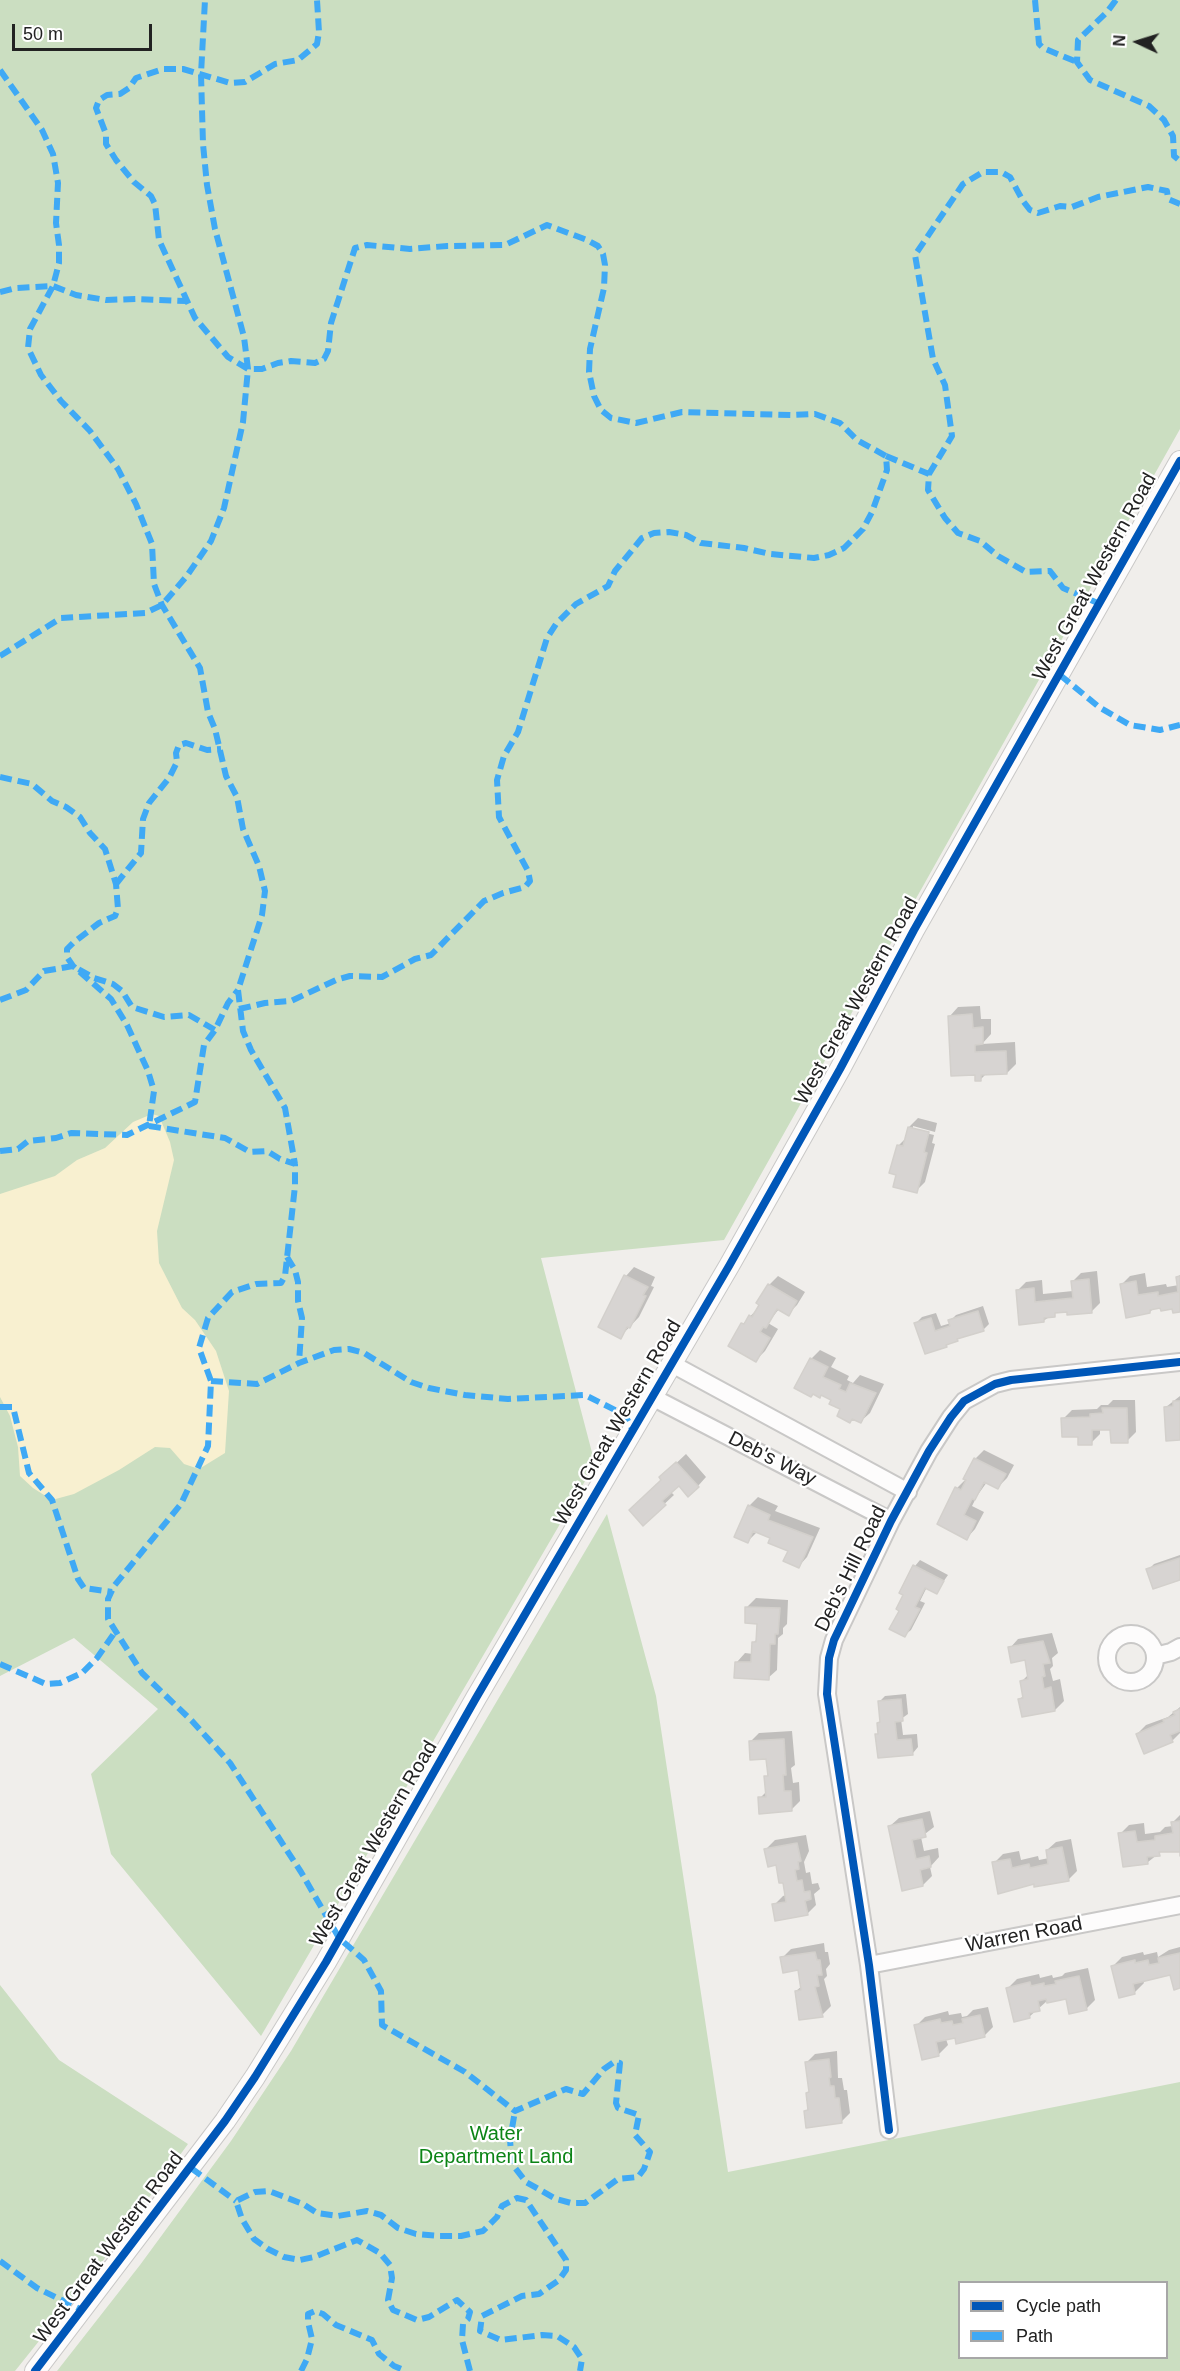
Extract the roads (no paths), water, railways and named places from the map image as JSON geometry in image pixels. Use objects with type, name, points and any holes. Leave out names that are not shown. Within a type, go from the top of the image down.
[{"type":"street","name":"West Great Western Road","points":[[35,2371],[196,2162],[255,2077],[326,1962],[476,1698],[729,1266],[840,1069],[914,930],[1180,461]]},
{"type":"street","name":"Deb's Hill Road","points":[[889,2130],[869,1965],[827,1694],[827,1676],[834,1640],[891,1521],[929,1451],[964,1401],[983,1390],[1011,1380],[1180,1362]]},
{"type":"street","name":"Deb's Way","points":[[672,1364],[908,1492]]},
{"type":"street","name":"Deb's Way","points":[[652,1397],[891,1521]]},
{"type":"street","points":[[1155,1656],[1180,1647]]},
{"type":"street","name":"Warren Road","points":[[869,1965],[1180,1905]]},
{"type":"park label","name":"Water Department Land","points":[[496,2146]]}]
